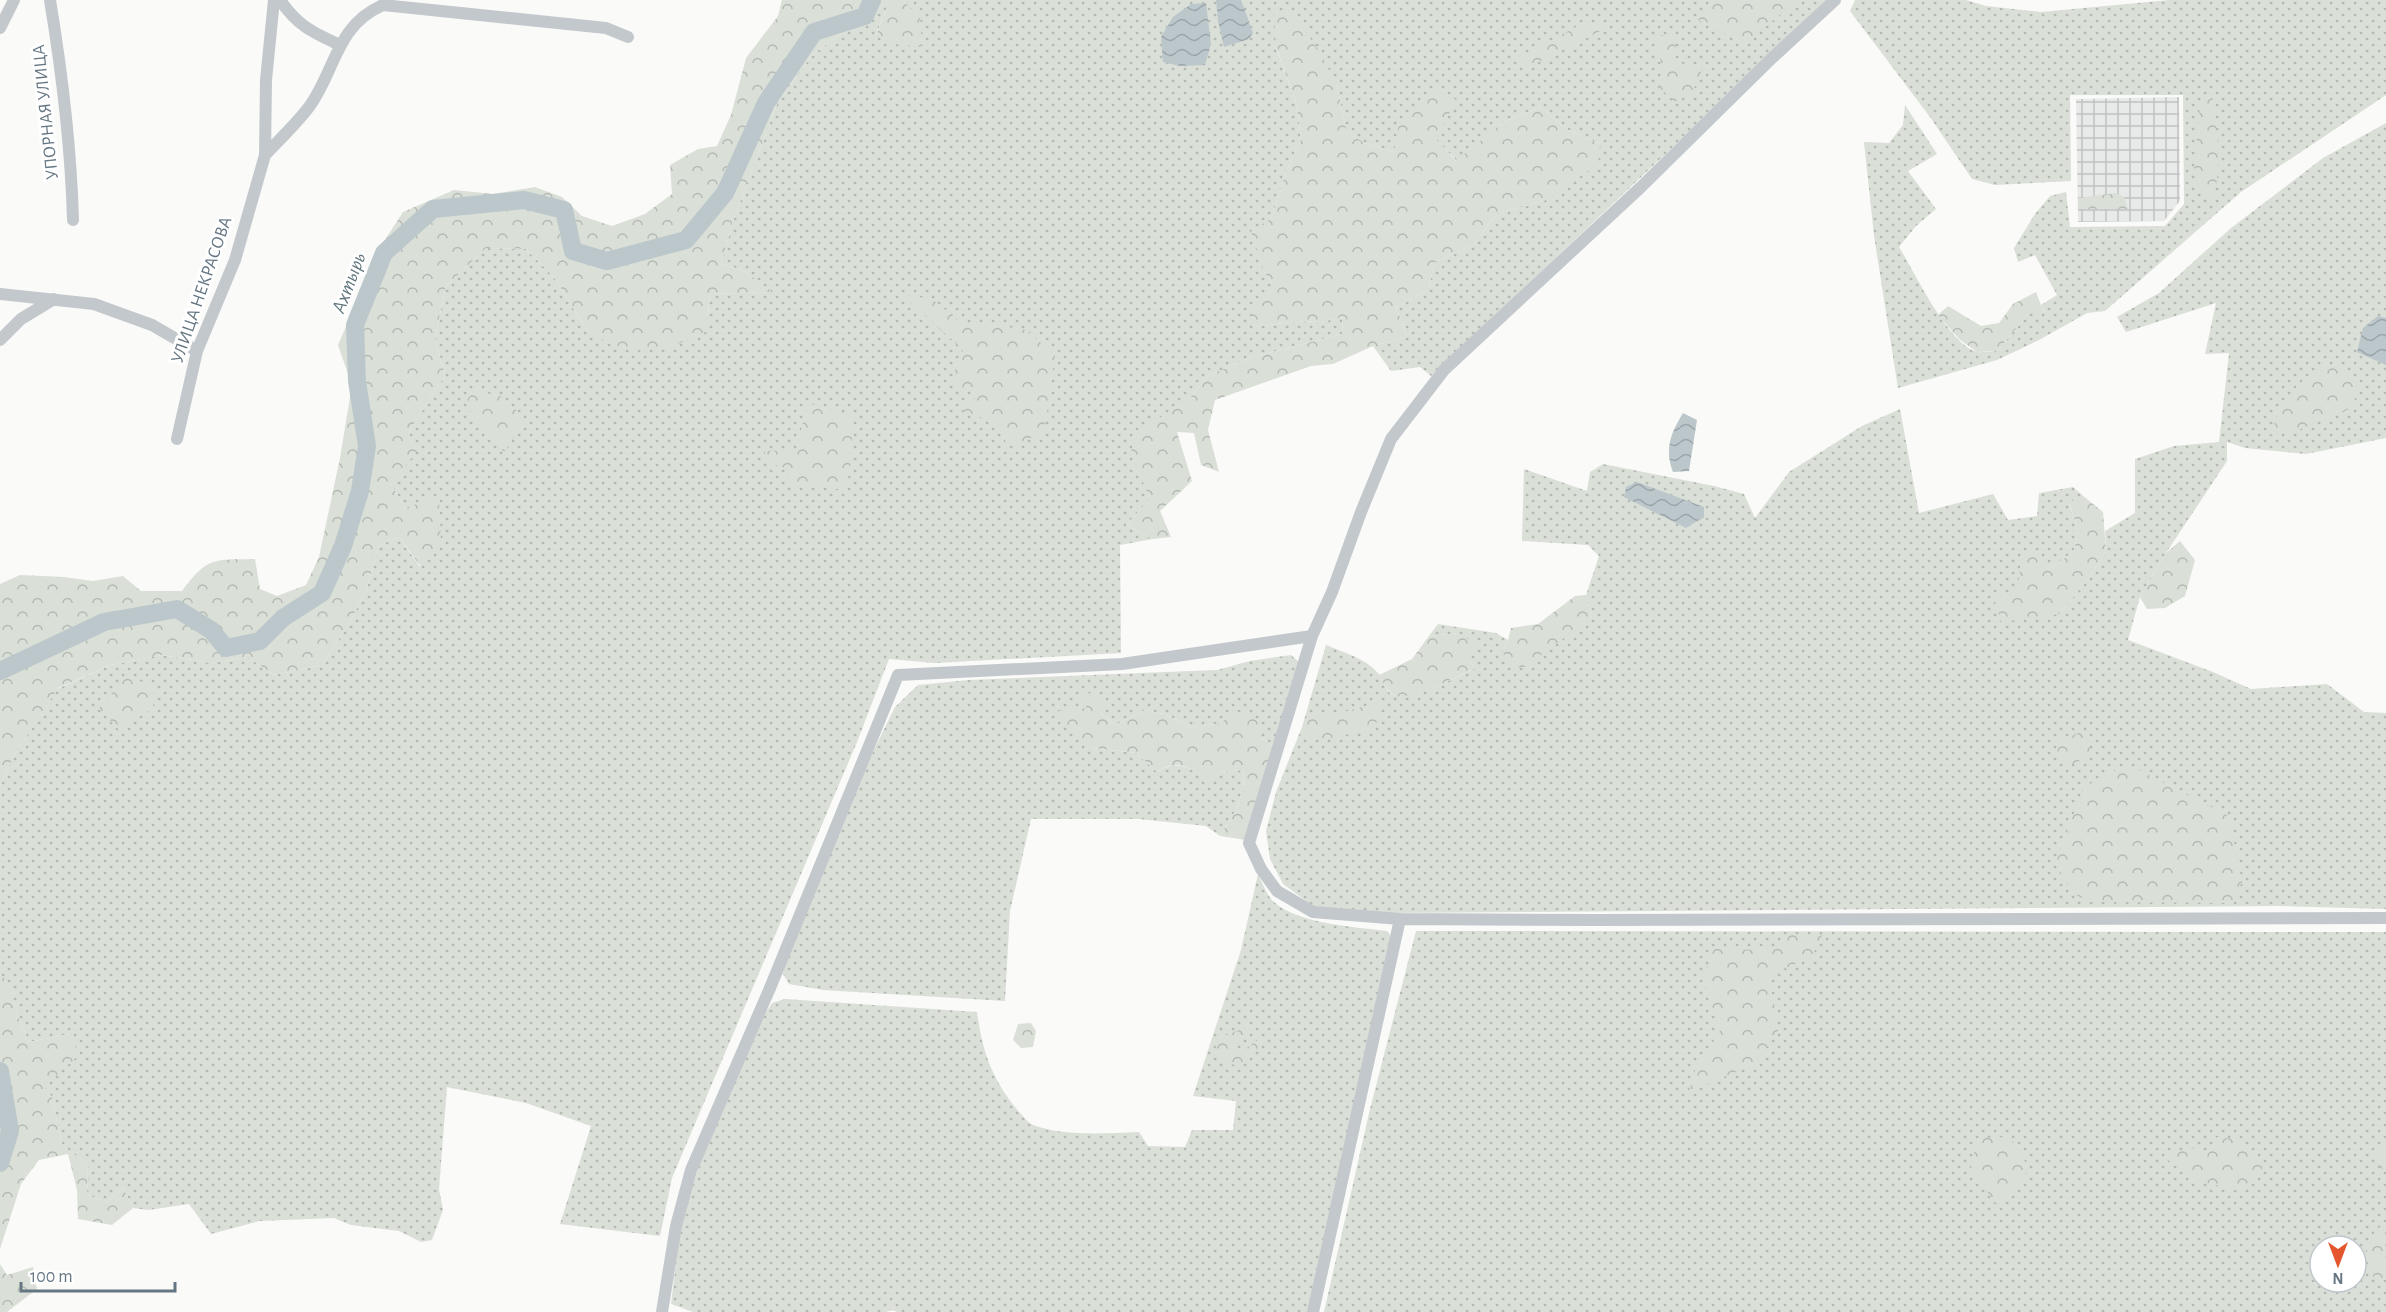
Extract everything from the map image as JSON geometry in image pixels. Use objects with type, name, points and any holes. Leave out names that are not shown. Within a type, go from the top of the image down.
[{"type":"street","points":[[0,28],[14,0]]},
{"type":"street","name":"УПОРНАЯ УЛИЦА","points":[[50,0],[61,69],[73,220]]},
{"type":"street","name":"УЛИЦА НЕКРАСОВА","points":[[177,439],[197,351],[234,260],[265,154],[266,80],[274,0]]},
{"type":"street","points":[[280,0],[292,18],[312,32],[340,45]]},
{"type":"street","points":[[1834,0],[1772,57],[1641,188],[1444,370],[1391,439],[1332,592],[1312,636],[1249,843],[1261,869],[1277,891],[1313,912],[1400,919],[1596,921],[2386,918]]},
{"type":"street","name":"УЛИЦА НЕКРАСОВА","points":[[265,154],[310,106],[340,45],[367,11],[383,4],[606,28],[628,37]]},
{"type":"street","points":[[0,294],[94,304],[152,325],[197,351]]},
{"type":"street","points":[[0,340],[21,319],[54,299]]},
{"type":"street","points":[[663,1309],[676,1226],[691,1170],[770,988],[898,675],[1122,664],[1312,636]]},
{"type":"street","points":[[1313,1312],[1400,919]]},
{"type":"shaded area","points":[[2179,97],[2180,201],[2164,221],[2078,222],[2076,99]]},
{"type":"green space","points":[[782,0],[857,0],[857,8],[846,30],[812,55],[777,104],[733,221],[721,264],[743,270],[772,292],[710,294],[706,332],[668,348],[630,351],[589,334],[554,277],[526,249],[486,248],[446,286],[435,338],[445,375],[408,433],[417,451],[391,484],[405,508],[439,496],[441,542],[421,567],[399,537],[379,545],[367,588],[350,622],[322,665],[274,675],[248,657],[211,663],[162,655],[111,665],[58,688],[15,754],[0,786],[0,584],[20,575],[93,581],[123,576],[141,591],[182,591],[199,571],[213,562],[255,559],[260,589],[277,596],[306,585],[319,557],[340,458],[352,385],[338,345],[379,249],[403,212],[454,190],[493,194],[535,187],[562,197],[582,216],[612,226],[645,214],[672,194],[670,165],[698,149],[717,146],[731,115],[746,58],[778,16]]},
{"type":"green space","points":[[857,0],[886,0],[886,9],[876,35],[905,3],[904,0],[1828,0],[1431,376],[1420,367],[1391,371],[1373,346],[1407,337],[1403,322],[1395,308],[1429,289],[1434,263],[1473,245],[1498,213],[1544,201],[1600,144],[1566,129],[1541,107],[1503,122],[1457,161],[1435,139],[1394,152],[1365,143],[1347,134],[1337,86],[1276,47],[1297,106],[1301,140],[1286,172],[1271,219],[1264,272],[1274,284],[1256,327],[1296,321],[1321,322],[1343,317],[1342,334],[1252,357],[1209,375],[1186,403],[1134,433],[1150,499],[1126,525],[1153,539],[1120,545],[1121,653],[935,663],[889,659],[857,742],[672,1178],[660,1236],[560,1224],[591,1126],[526,1103],[447,1087],[439,1189],[443,1210],[432,1240],[421,1242],[399,1231],[351,1225],[334,1218],[260,1221],[211,1234],[189,1204],[148,1210],[133,1208],[123,1188],[107,1202],[87,1195],[88,1164],[62,1146],[52,1097],[43,1086],[70,1034],[29,1042],[19,1019],[9,985],[0,974],[0,786],[15,754],[57,689],[111,665],[162,655],[211,663],[248,657],[274,675],[322,665],[350,622],[367,588],[379,545],[399,537],[420,567],[439,497],[405,508],[391,484],[416,451],[408,433],[445,375],[435,338],[446,286],[486,248],[526,249],[554,277],[589,334],[708,314],[710,294],[771,292],[743,270],[721,264],[733,221],[777,104],[812,55],[846,30],[857,8]]},
{"type":"green space","points":[[886,0],[904,0],[920,15],[922,47],[894,44],[876,36],[886,9]]},
{"type":"green space","points":[[1713,0],[1798,0],[1747,42],[1698,20]]},
{"type":"green space","points":[[1855,0],[1966,0],[1986,6],[2041,12],[2170,0],[2386,0],[2386,95],[2241,192],[2105,311],[2087,313],[1997,360],[1898,388],[1874,236],[1864,142],[1889,143],[1903,125],[1905,105],[1937,154],[1908,171],[1936,209],[1916,226],[1899,247],[1933,306],[1956,336],[1967,347],[1978,352],[1997,351],[2029,313],[2044,312],[2041,305],[2057,295],[2035,255],[2018,262],[2014,248],[2035,214],[2050,196],[2066,192],[2070,227],[2165,226],[2184,204],[2183,95],[2070,95],[2071,181],[1995,185],[1972,179],[1930,117],[1850,11]]},
{"type":"green space","points":[[1274,13],[1293,13],[1321,54],[1337,86],[1347,133],[1365,143],[1394,152],[1399,123],[1434,86],[1456,100],[1436,139],[1456,161],[1503,122],[1541,107],[1566,129],[1600,144],[1598,164],[1544,201],[1498,213],[1473,245],[1434,263],[1429,289],[1395,308],[1403,322],[1407,337],[1373,346],[1333,364],[1311,366],[1215,400],[1208,430],[1219,472],[1201,465],[1194,433],[1177,432],[1192,481],[1160,511],[1171,537],[1153,539],[1126,525],[1150,499],[1131,454],[1134,432],[1186,403],[1209,375],[1252,357],[1342,334],[1343,317],[1321,322],[1296,321],[1256,327],[1251,312],[1274,284],[1264,272],[1251,231],[1271,219],[1286,172],[1301,140],[1297,106],[1276,46]]},
{"type":"green space","points":[[1584,23],[1614,24],[1525,69],[1515,59]]},
{"type":"green space","points":[[1675,32],[1675,62],[1703,68],[1692,93],[1675,102],[1659,87],[1663,69],[1654,37]]},
{"type":"green space","points":[[2211,96],[2218,146],[2218,170],[2214,197],[2200,194],[2194,169],[2200,104]]},
{"type":"green space","points":[[2386,123],[2386,438],[2306,454],[2245,448],[2227,442],[2227,461],[2166,553],[2140,597],[2128,640],[2251,689],[2327,684],[2364,712],[2386,713],[2386,909],[2276,906],[1394,913],[1316,908],[1283,884],[1270,859],[1266,831],[1276,792],[1302,727],[1326,645],[1354,656],[1373,668],[1391,694],[1398,696],[1432,688],[1474,669],[1459,633],[1429,636],[1438,624],[1496,633],[1508,640],[1502,651],[1592,618],[1586,595],[1599,556],[1588,545],[1522,541],[1524,469],[1587,491],[1590,472],[1603,464],[1714,486],[1744,494],[1755,518],[1789,472],[1862,426],[1900,409],[1919,513],[1993,494],[2008,520],[2037,516],[2039,493],[2073,487],[2082,495],[2069,504],[2078,530],[2074,552],[2050,568],[2059,614],[2088,579],[2106,552],[2105,531],[2135,513],[2135,459],[2174,446],[2219,442],[2229,353],[2205,354],[2216,303],[2126,332],[2117,317],[2159,293],[2231,228],[2323,158]]},
{"type":"green space","points":[[2116,193],[2124,197],[2128,209],[2078,209],[2078,198]]},
{"type":"green space","points":[[2036,292],[2044,313],[2029,313],[1997,351],[1977,352],[1959,339],[1938,315],[1948,306],[1981,326],[1999,323],[2013,304]]},
{"type":"green space","points":[[903,295],[932,299],[962,323],[1026,330],[1055,355],[1044,433],[1007,447],[1000,425],[962,410],[980,393],[950,384],[963,350]]},
{"type":"green space","points":[[2326,366],[2336,366],[2357,381],[2354,407],[2296,431],[2271,435],[2279,407],[2299,384]]},
{"type":"green space","points":[[474,390],[503,397],[526,420],[504,452],[470,411],[467,400]]},
{"type":"green space","points":[[808,403],[854,417],[847,490],[786,484],[790,469],[763,462],[765,451],[796,450]]},
{"type":"green space","points":[[2082,495],[2103,512],[2106,552],[2088,579],[2059,614],[2001,622],[1994,598],[2018,590],[2021,556],[2035,550],[2050,568],[2074,552],[2078,530],[2069,503]]},
{"type":"green space","points":[[2180,541],[2195,560],[2185,596],[2165,608],[2147,609],[2140,597],[2166,553]]},
{"type":"green space","points":[[1586,595],[1592,618],[1523,668],[1510,666],[1502,651],[1511,628],[1538,624],[1575,596]]},
{"type":"green space","points":[[1459,633],[1476,644],[1470,659],[1474,669],[1421,692],[1400,696],[1393,695],[1389,691],[1379,675],[1412,659],[1429,636]]},
{"type":"green space","points":[[1291,655],[1300,663],[1275,746],[1222,723],[1192,727],[1164,714],[1145,710],[1115,725],[1101,714],[1109,705],[1087,708],[1092,748],[1136,753],[1157,772],[1178,765],[1209,780],[1220,772],[1243,770],[1241,797],[1220,836],[1206,826],[1139,819],[1031,819],[1010,911],[1005,1001],[823,990],[789,984],[783,974],[787,949],[862,774],[895,707],[918,685],[969,680],[1217,670],[1250,661]]},
{"type":"green space","points":[[127,676],[155,687],[153,708],[119,730],[99,708]]},
{"type":"green space","points":[[1084,690],[1109,706],[1101,714],[1115,725],[1145,710],[1164,714],[1192,727],[1222,723],[1231,710],[1257,720],[1261,738],[1275,746],[1246,840],[1220,836],[1241,797],[1243,770],[1220,772],[1209,781],[1184,766],[1171,765],[1157,772],[1136,753],[1092,748],[1065,726],[1058,711],[1087,708],[1078,696]]},
{"type":"green space","points":[[1379,702],[1381,718],[1369,730],[1330,738],[1305,738],[1302,727],[1314,714],[1348,711]]},
{"type":"green space","points":[[2082,732],[2092,752],[2074,764],[2059,760],[2056,741]]},
{"type":"green space","points":[[2127,764],[2229,816],[2242,882],[2232,903],[2089,902],[2071,892],[2055,862],[2084,787]]},
{"type":"green space","points":[[1258,874],[1271,899],[1284,909],[1312,920],[1387,931],[1392,939],[1309,1312],[897,1312],[892,1310],[886,1312],[693,1312],[671,1304],[681,1223],[699,1165],[758,1025],[772,1003],[785,999],[977,1012],[986,1054],[1002,1089],[1028,1121],[1046,1129],[1086,1133],[1139,1132],[1148,1146],[1185,1147],[1192,1130],[1233,1130],[1236,1101],[1193,1096],[1241,950]]},
{"type":"green space","points":[[1416,931],[2386,932],[2386,1312],[1324,1312],[1370,1109]]},
{"type":"green space","points":[[1788,935],[1822,935],[1812,957],[1769,975],[1778,1031],[1756,1064],[1689,1091],[1695,1070],[1720,1031],[1703,977],[1714,949],[1770,950]]},
{"type":"green space","points":[[0,974],[9,984],[19,1019],[29,1042],[70,1034],[79,1055],[44,1086],[52,1097],[62,1146],[88,1164],[87,1195],[107,1202],[123,1188],[133,1208],[112,1225],[78,1219],[77,1190],[68,1154],[39,1160],[21,1184],[0,1249]]},
{"type":"green space","points":[[1031,1023],[1036,1031],[1033,1047],[1021,1048],[1013,1040],[1018,1024]]},
{"type":"green space","points":[[1247,1027],[1247,1037],[1236,1047],[1244,1050],[1259,1039],[1260,1048],[1242,1065],[1225,1064],[1214,1051],[1221,1037]]},
{"type":"green space","points":[[2010,1137],[2029,1168],[2016,1189],[1995,1203],[1971,1168],[1977,1138]]},
{"type":"green space","points":[[2217,1137],[2238,1140],[2264,1167],[2239,1191],[2193,1179],[2168,1160],[2173,1152],[2195,1148],[2206,1153]]},
{"type":"green space","points":[[2386,1143],[2386,1170],[2383,1170],[2369,1153]]},
{"type":"green space","points":[[2385,1222],[2386,1277],[2375,1279],[2370,1270],[2368,1245],[2372,1236]]},
{"type":"green space","points":[[0,1264],[7,1275],[33,1267],[37,1289],[7,1312],[0,1312]]},
{"type":"water","points":[[1216,0],[1241,0],[1253,33],[1249,39],[1224,47]]},
{"type":"water","points":[[1206,3],[1211,44],[1205,65],[1180,66],[1163,62],[1161,37],[1173,17],[1191,4]]},
{"type":"water","points":[[2378,316],[2386,318],[2386,365],[2357,352],[2363,328]]},
{"type":"water","points":[[1683,413],[1697,420],[1689,471],[1673,472],[1669,456],[1670,441]]},
{"type":"water","points":[[1637,482],[1704,507],[1704,517],[1686,528],[1624,497],[1626,487]]},
{"type":"waterway","name":"Ахтырь","points":[[0,671],[104,622],[177,609],[211,630],[226,648],[260,641],[283,618],[322,593],[343,546],[360,491],[367,446],[357,381],[355,325],[384,253],[433,209],[524,200],[564,210],[573,251],[607,261],[686,240],[725,193],[766,103],[814,32],[865,16],[872,0]]},
{"type":"waterway","name":"Ахтырь","points":[[0,1071],[10,1131],[0,1163]]}]
